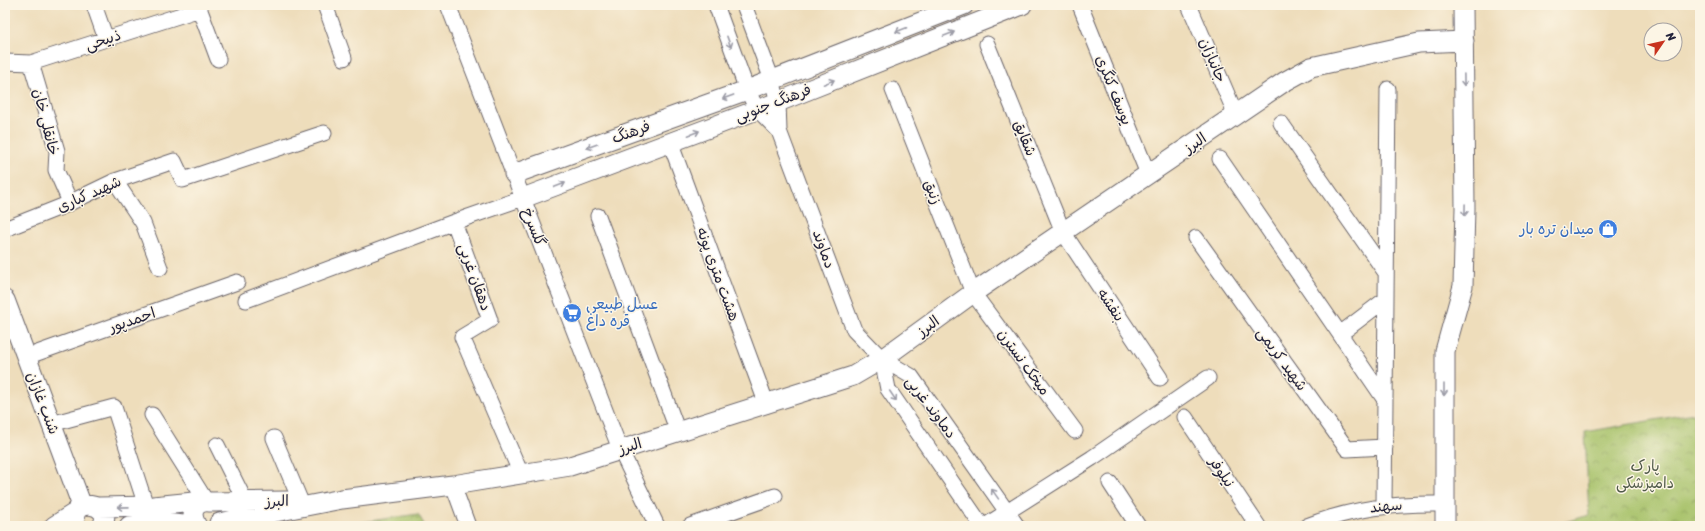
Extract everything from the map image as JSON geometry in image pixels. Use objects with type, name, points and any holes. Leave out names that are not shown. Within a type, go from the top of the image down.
[{"type":"main road","name":"فرهنگ","points":[[514,174],[747,90],[964,5]]},
{"type":"main road","name":"فرهنگ جنوبی","points":[[523,198],[778,102],[1022,5]]},
{"type":"main road","points":[[1444,526],[1445,351],[1463,286],[1465,208],[1463,5]]},
{"type":"main road","name":"البرز","points":[[218,524],[342,499],[453,485],[570,466],[620,449],[767,405],[853,376],[882,359],[973,293],[1284,82],[1311,67],[1419,43],[1464,41]]},
{"type":"main road","name":"شنب غازان","points":[[5,300],[83,513],[104,514],[104,523],[102,526]]},
{"type":"main road","name":"البرز","points":[[83,513],[207,501],[342,499]]},
{"type":"main road","points":[[198,526],[193,520],[193,512],[197,505],[207,501],[218,507],[221,514],[218,524]]},
{"type":"main road","points":[[54,526],[83,513]]},
{"type":"main road","points":[[129,526],[164,523],[193,526]]},
{"type":"street","points":[[94,5],[106,39]]},
{"type":"street","points":[[325,5],[344,58]]},
{"type":"street","name":"گلسرخ","points":[[448,5],[620,449],[657,526]]},
{"type":"street","points":[[716,5],[747,90],[757,109],[779,131]]},
{"type":"street","points":[[744,5],[772,80],[778,102],[779,131]]},
{"type":"street","name":"یوسف کنگری","points":[[1080,5],[1148,174]]},
{"type":"street","name":"جانبازان","points":[[1190,5],[1236,115]]},
{"type":"street","points":[[199,7],[218,59]]},
{"type":"street","name":"ذبیحی","points":[[5,62],[31,63],[199,7]]},
{"type":"street","name":"شقایق","points":[[987,44],[1063,232]]},
{"type":"street","name":"خانقلی خان","points":[[31,63],[57,151],[56,170],[70,202]]},
{"type":"street","points":[[1384,505],[1388,89]]},
{"type":"street","name":"زنبق","points":[[893,90],[973,293]]},
{"type":"street","points":[[1281,123],[1386,273]]},
{"type":"street","name":"دماوند","points":[[779,131],[854,330],[882,359]]},
{"type":"street","name":"شهید کباری","points":[[5,229],[115,182],[174,161],[183,180],[324,133]]},
{"type":"street","name":"هشت متری پونه","points":[[670,142],[767,405]]},
{"type":"street","points":[[1220,159],[1385,400]]},
{"type":"street","points":[[115,182],[142,223],[160,268]]},
{"type":"street","points":[[246,300],[454,222],[523,198]]},
{"type":"street","points":[[598,216],[678,432]]},
{"type":"street","name":"دهقان غربی","points":[[454,222],[490,320],[462,338],[521,474]]},
{"type":"street","name":"بنفشه","points":[[1063,232],[1160,378]]},
{"type":"street","name":"شهید کریمی","points":[[1196,238],[1347,449],[1385,448]]},
{"type":"street","name":"احمدپور","points":[[26,357],[237,282]]},
{"type":"street","name":"میخک نسترن","points":[[973,293],[1075,431]]},
{"type":"street","points":[[1340,334],[1386,299]]},
{"type":"street","name":"دماوند غربی","points":[[882,359],[911,376],[1017,526]]},
{"type":"street","name":"دماوند غربی","points":[[882,359],[888,389],[984,526]]},
{"type":"street","points":[[984,526],[1092,458],[1208,378]]},
{"type":"street","points":[[51,424],[114,407],[146,506]]},
{"type":"street","points":[[152,415],[207,501]]},
{"type":"street","name":"نیلوفر","points":[[1185,417],[1258,526]]},
{"type":"street","points":[[274,438],[300,500]]},
{"type":"street","points":[[217,445],[245,501]]},
{"type":"street","points":[[1110,483],[1138,526]]},
{"type":"street","points":[[453,485],[468,526]]},
{"type":"street","points":[[690,526],[775,496]]},
{"type":"street","name":"سهند","points":[[1307,526],[1360,509],[1384,505],[1444,504]]},
{"type":"green space","name":"پارک دامپزشکی","points":[[1700,412],[1700,526],[1552,526],[1589,515],[1585,432]]},
{"type":"green space","points":[[418,514],[425,526],[336,526]]},
{"type":"place","name":"میدان تره بار","points":[[1608,229]]},
{"type":"place","name":"عسل طبیعی قره داغ","points":[[572,313]]}]
